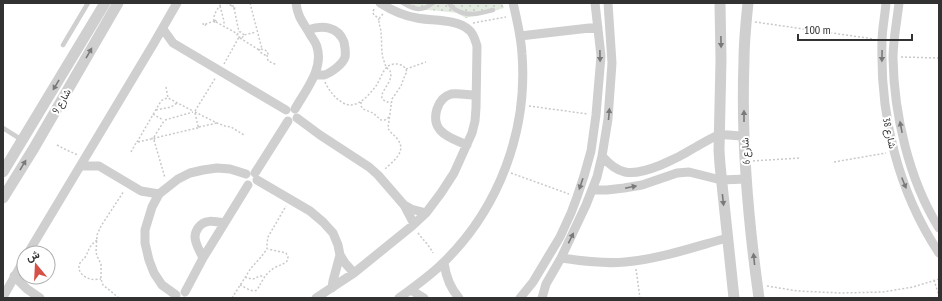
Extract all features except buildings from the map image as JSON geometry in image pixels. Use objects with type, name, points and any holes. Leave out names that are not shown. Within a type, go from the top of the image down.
[{"type":"street","name":"شارع 9","points":[[3,172],[104,3]]},
{"type":"street","name":"شارع 9","points":[[3,198],[34,148],[118,3]]},
{"type":"street","points":[[33,245],[177,3]]},
{"type":"street","points":[[293,112],[315,75],[318,56],[317,47],[308,30],[300,21],[296,10],[296,3]]},
{"type":"street","points":[[399,298],[433,273],[456,250],[485,211],[504,171],[516,134],[523,88],[520,36],[513,3]]},
{"type":"street","points":[[520,298],[533,282],[560,237],[577,197],[591,151],[596,115],[600,56],[595,3]]},
{"type":"street","points":[[542,298],[546,284],[561,258],[584,211],[602,156],[608,119],[612,62],[608,3]]},
{"type":"street","points":[[720,3],[721,60],[719,150],[734,298]]},
{"type":"street","name":"شارع 6","points":[[748,3],[744,61],[744,136],[747,198],[759,298]]},
{"type":"street","name":"شارع 38","points":[[886,3],[882,40],[883,85],[889,130],[901,177],[924,228],[939,253]]},
{"type":"street","name":"شارع 38","points":[[899,3],[894,57],[895,86],[905,147],[925,203],[939,228]]},
{"type":"street","points":[[316,298],[354,273],[426,213],[454,173],[472,133],[476,108],[476,46],[474,38],[469,30],[461,25],[416,18],[377,6]]},
{"type":"street","points":[[308,30],[320,27],[330,28],[336,31],[342,38],[345,47],[345,58],[339,66],[332,72],[315,75]]},
{"type":"street","points":[[163,28],[173,43],[293,112],[320,135],[369,167],[378,175],[404,205],[413,225]]},
{"type":"street","points":[[520,36],[598,28]]},
{"type":"street","points":[[154,43],[173,43]]},
{"type":"street","points":[[467,145],[447,136],[440,131],[437,124],[436,115],[439,104],[444,98],[452,94],[476,96]]},
{"type":"street","points":[[293,112],[284,112],[285,119],[288,122],[253,176],[244,180],[248,185],[203,258],[187,295],[180,291],[175,297],[162,285],[154,273],[149,260],[144,230],[159,194],[178,179],[190,173],[217,168],[230,169],[253,176],[310,211],[324,222],[333,233],[340,255],[354,273]]},
{"type":"street","points":[[602,156],[616,169],[631,173],[661,165],[720,135],[744,136]]},
{"type":"street","points":[[23,140],[34,148]]},
{"type":"street","points":[[88,153],[99,166],[141,191],[159,194]]},
{"type":"street","points":[[81,166],[99,166]]},
{"type":"street","points":[[592,190],[607,190],[642,185],[676,174],[689,172],[721,180],[746,179]]},
{"type":"street","points":[[141,191],[152,208]]},
{"type":"street","points":[[404,205],[411,209],[426,213]]},
{"type":"street","points":[[203,258],[196,244],[196,231],[200,225],[206,222],[212,221],[224,223]]},
{"type":"street","points":[[561,258],[602,263],[636,261],[667,255],[727,238]]},
{"type":"street","points":[[332,288],[340,255]]},
{"type":"street","points":[[444,263],[450,287],[459,298]]},
{"type":"street","points":[[3,297],[16,273]]},
{"type":"street","points":[[14,276],[27,289],[40,298]]},
{"type":"street","points":[[8,288],[27,289]]},
{"type":"street","points":[[410,290],[424,298]]},
{"type":"lane","points":[[63,45],[88,3]]},
{"type":"lane","points":[[404,14],[405,4],[415,9],[424,9],[432,3]]},
{"type":"lane","points":[[449,3],[462,14],[472,15],[493,10]]},
{"type":"lane","points":[[3,128],[23,140]]},
{"type":"path","points":[[222,3],[214,14],[215,21],[224,27],[238,33],[241,32],[244,35]]},
{"type":"path","points":[[226,3],[233,7]]},
{"type":"path","points":[[236,3],[233,7],[239,38]]},
{"type":"path","points":[[250,3],[261,49]]},
{"type":"path","points":[[220,6],[224,27]]},
{"type":"path","points":[[377,6],[373,14],[379,20],[383,58],[391,76],[390,81],[382,92],[382,99],[384,102],[391,103]]},
{"type":"path","points":[[379,20],[382,14],[390,9]]},
{"type":"path","points":[[461,25],[506,17]]},
{"type":"path","points":[[746,20],[882,40]]},
{"type":"path","points":[[206,24],[215,21]]},
{"type":"path","points":[[154,114],[164,120],[194,112],[239,38],[257,31]]},
{"type":"path","points":[[239,38],[267,52],[268,60],[277,65]]},
{"type":"path","points":[[894,57],[939,58]]},
{"type":"path","points":[[406,69],[426,62]]},
{"type":"path","points":[[325,74],[325,83],[330,92],[345,104],[354,105],[361,102],[375,86],[386,67],[399,64],[406,69]]},
{"type":"path","points":[[378,175],[398,157],[401,151],[398,140],[388,130],[388,128],[392,99],[402,86],[407,72],[406,69]]},
{"type":"path","points":[[166,87],[168,98]]},
{"type":"path","points":[[131,152],[161,101],[168,98],[217,123],[231,127],[244,135]]},
{"type":"path","points":[[361,102],[363,109],[373,113],[381,120],[385,120],[389,116]]},
{"type":"path","points":[[156,110],[171,107],[177,103]]},
{"type":"path","points":[[521,104],[596,115]]},
{"type":"path","points":[[194,112],[198,127]]},
{"type":"path","points":[[164,120],[154,138],[167,187]]},
{"type":"path","points":[[137,142],[217,123]]},
{"type":"path","points":[[57,145],[69,152],[88,153]]},
{"type":"path","points":[[834,162],[894,152]]},
{"type":"path","points":[[746,161],[800,158]]},
{"type":"path","points":[[504,171],[577,197]]},
{"type":"path","points":[[119,298],[103,285],[101,279],[101,264],[97,256],[97,235],[98,230],[128,183]]},
{"type":"path","points":[[232,298],[251,268],[267,249],[268,237],[290,200]]},
{"type":"path","points":[[413,225],[424,241],[429,245],[433,253]]},
{"type":"path","points":[[97,240],[90,246],[87,255],[79,265],[79,269],[83,276],[91,279],[101,279]]},
{"type":"path","points":[[240,285],[255,292],[264,276],[270,270],[284,264],[287,261],[288,257],[286,253],[267,249]]},
{"type":"path","points":[[636,261],[640,298]]},
{"type":"path","points":[[245,277],[252,280],[259,276],[264,276]]},
{"type":"path","points":[[757,284],[798,291],[841,294],[883,292],[912,287],[939,279]]},
{"type":"path","points":[[934,280],[939,296]]},
{"type":"shaded area","points":[[395,3],[502,3],[504,8],[466,18],[457,13],[419,9]]}]
